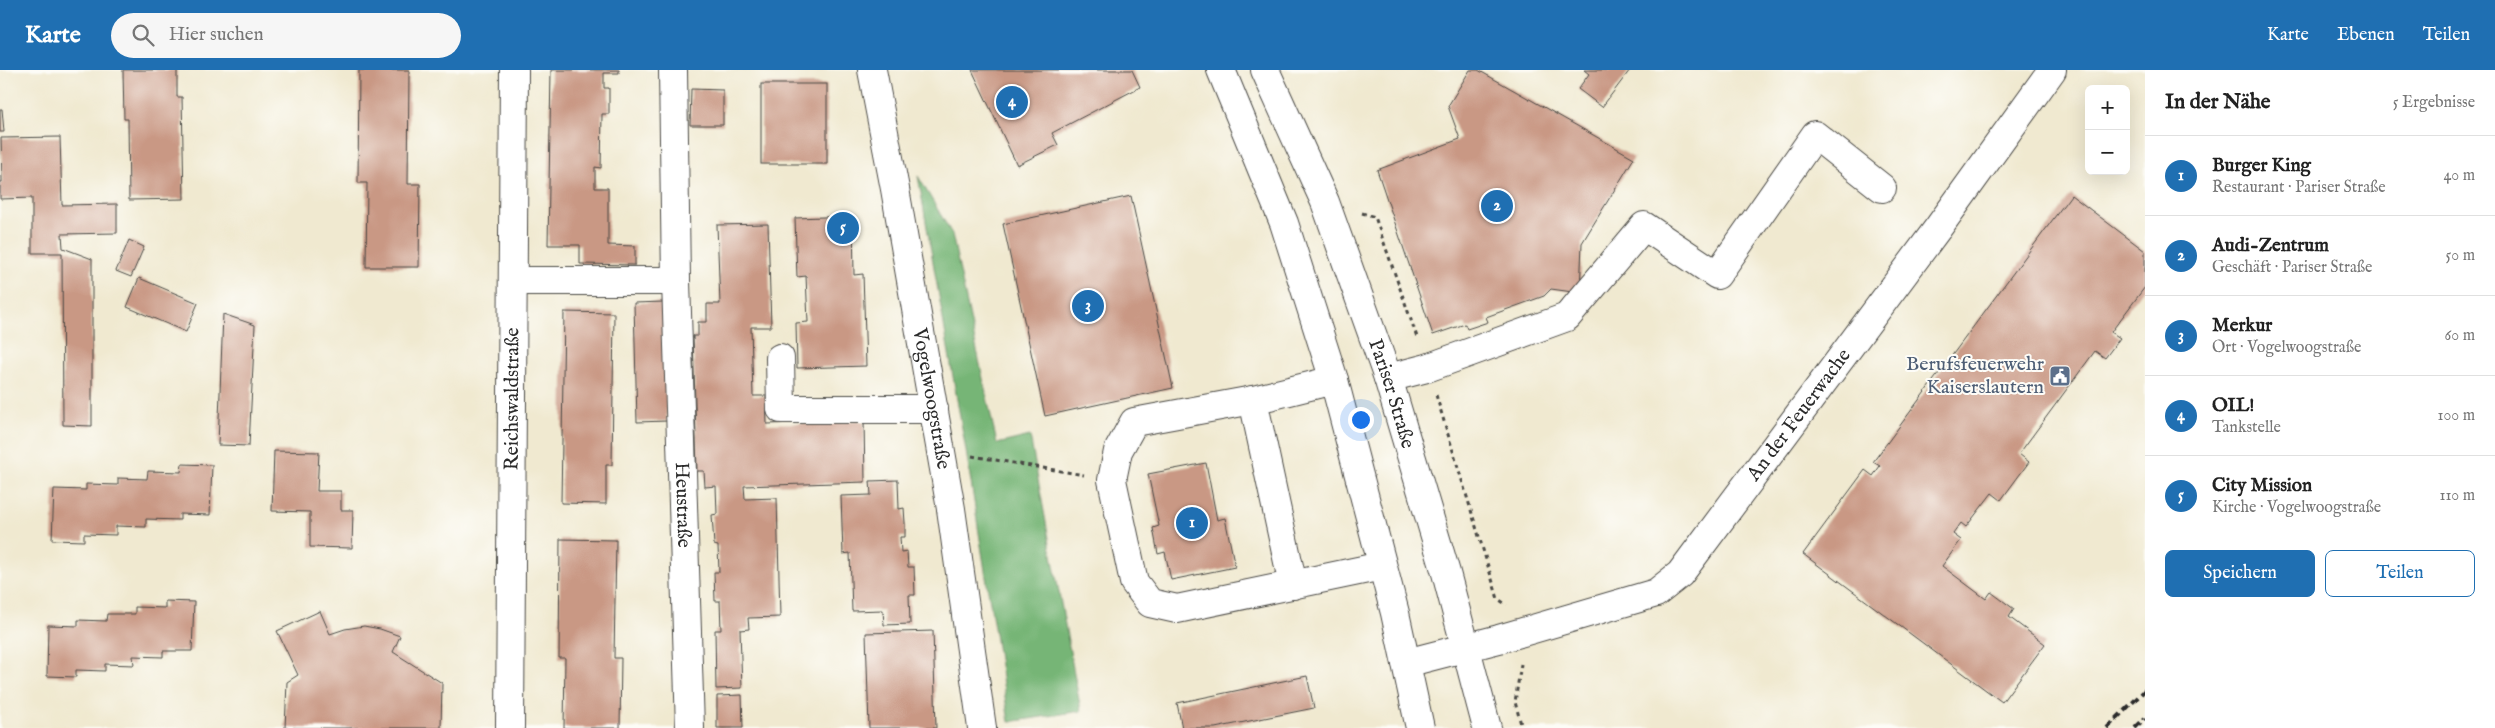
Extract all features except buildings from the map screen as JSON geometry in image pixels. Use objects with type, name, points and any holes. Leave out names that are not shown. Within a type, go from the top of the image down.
[{"type":"street","name":"Reichswaldstraße","points":[[510,728],[514,70]]},
{"type":"street","name":"Heustraße","points":[[672,70],[676,281],[690,728]]},
{"type":"street","name":"Vogelwoogstraße","points":[[872,70],[934,409],[982,728]]},
{"type":"street","points":[[1221,70],[1284,223],[1334,380],[1406,663],[1420,728]]},
{"type":"street","name":"Pariser Straße","points":[[1265,70],[1325,202],[1388,378],[1446,573],[1487,728]]},
{"type":"street","name":"An der Feuerwache","points":[[1406,663],[1656,593],[1680,574],[1938,228],[2052,70]]},
{"type":"street","points":[[1388,378],[1427,368],[1567,317],[1644,226],[1717,275],[1815,135],[1882,188]]},
{"type":"street","points":[[513,281],[676,281]]},
{"type":"street","points":[[780,358],[781,409],[934,409]]},
{"type":"street","points":[[1334,380],[1253,400],[1134,422],[1118,451],[1112,480],[1134,582],[1150,602],[1177,609],[1382,566]]},
{"type":"street","points":[[1253,400],[1293,585]]},
{"type":"path","points":[[1325,202],[1375,217],[1427,368],[1498,599],[1507,604],[1522,659],[1515,702],[1522,728]]},
{"type":"path","points":[[941,451],[1058,471]]},
{"type":"green space","points":[[918,176],[952,234],[997,444],[1030,436],[1081,711],[1009,722],[966,451]]},
{"type":"railway","points":[[2107,728],[2145,690]]},
{"type":"railway","points":[[2135,728],[2145,718]]},
{"type":"place","name":"OIL!","points":[[1012,102]]},
{"type":"place","name":"Audi-Zentrum","points":[[1497,206]]},
{"type":"place","name":"City Mission","points":[[843,228]]},
{"type":"place","name":"Merkur","points":[[1088,306]]},
{"type":"place","name":"Berufsfeuerwehr Kaiserslautern","points":[[2060,376]]},
{"type":"place","name":"Burger King","points":[[1192,523]]}]
